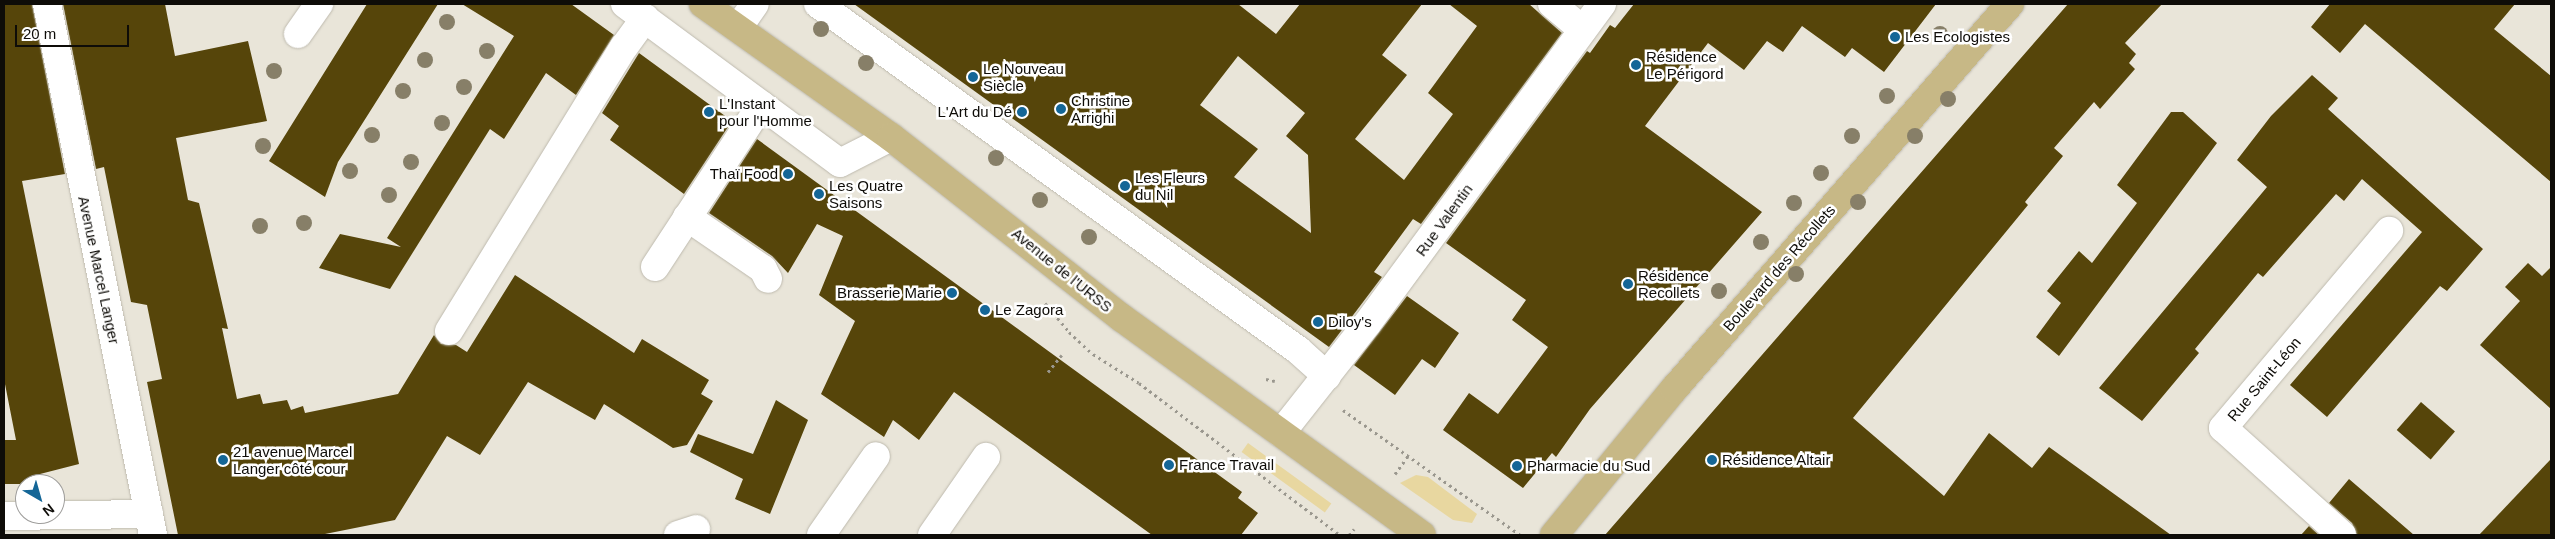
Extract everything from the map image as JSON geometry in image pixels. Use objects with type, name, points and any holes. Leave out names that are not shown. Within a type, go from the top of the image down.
[{"type":"main road","name":"Avenue de l'URSS","points":[[703,4],[891,137],[1122,318],[1374,503],[1422,535]]},
{"type":"main road","name":"Boulevard des Récollets","points":[[1554,535],[1674,389],[2010,4]]},
{"type":"main road","points":[[1374,503],[1395,535]]},
{"type":"street","name":"Avenue Marcel Langer","points":[[47,4],[151,524]]},
{"type":"street","points":[[298,34],[319,4]]},
{"type":"street","points":[[738,28],[755,4]]},
{"type":"street","points":[[818,4],[1298,350],[1327,376]]},
{"type":"street","points":[[1552,4],[1584,30]]},
{"type":"street","name":"Rue Valentin","points":[[1281,433],[1327,376],[1602,4]]},
{"type":"street","points":[[449,331],[624,47],[635,11],[840,163],[891,137]]},
{"type":"street","points":[[655,267],[761,105]]},
{"type":"street","points":[[687,217],[763,269],[768,279]]},
{"type":"street","name":"Rue Saint-Léon","points":[[2342,535],[2223,428],[2389,231]]},
{"type":"street","points":[[821,535],[876,456]]},
{"type":"street","points":[[932,535],[986,457]]},
{"type":"street","points":[[4,516],[151,524]]},
{"type":"path","points":[[1048,372],[1062,355]]},
{"type":"path","points":[[1339,407],[1520,535]]},
{"type":"shaded area","points":[[1248,443],[1331,504],[1325,512],[1242,452]]},
{"type":"shaded area","points":[[1416,475],[1428,477],[1477,514],[1472,523],[1453,520],[1400,483]]},
{"type":"building","points":[[4,4],[32,4],[65,174],[22,181],[79,464],[40,474],[15,474],[15,484],[4,484],[4,440],[16,440],[4,379]]},
{"type":"building","points":[[63,4],[165,4],[175,56],[248,41],[267,121],[176,138],[188,200],[199,203],[228,329],[222,328],[237,399],[260,394],[263,404],[287,400],[291,410],[303,406],[305,413],[398,394],[434,335],[441,344],[456,345],[467,352],[515,275],[634,353],[642,339],[709,380],[701,394],[713,401],[687,445],[673,448],[604,404],[595,420],[528,382],[480,455],[447,436],[395,520],[320,535],[178,535],[147,382],[162,379],[147,305],[131,302],[104,167],[96,169]]},
{"type":"building","points":[[367,4],[438,4],[338,162],[325,197],[269,161]]},
{"type":"building","points":[[462,4],[571,4],[614,35],[576,95],[546,73],[504,139],[490,129],[390,289],[319,268],[340,234],[401,247],[387,238],[514,36]]},
{"type":"building","points":[[854,4],[1238,4],[1276,34],[1300,4],[1422,4],[1382,55],[1407,75],[1355,139],[1404,180],[1453,114],[1428,93],[1477,26],[1449,4],[1529,4],[1562,33],[1421,224],[1413,219],[1374,272],[1382,277],[1329,347]],"holes":[[[1238,56],[1305,113],[1286,136],[1308,155],[1311,233],[1234,177],[1258,149],[1200,105]]]},
{"type":"building","points":[[1634,4],[1936,4],[1884,72],[1852,48],[1845,57],[1802,26],[1783,52],[1767,41],[1744,70],[1708,43],[1645,126],[1762,212],[1590,409],[1556,457],[1552,453],[1523,488],[1443,430],[1469,393],[1498,414],[1548,347],[1512,320],[1526,300],[1446,243],[1587,51],[1590,53],[1610,25],[1615,28]]},
{"type":"building","points":[[2068,4],[2162,4],[2125,43],[2136,54],[2129,63],[2135,69],[2100,109],[2094,102],[2054,148],[2063,156],[2025,202],[2028,205],[1853,418],[1944,496],[1989,433],[2032,468],[2049,447],[2171,535],[1605,535]]},
{"type":"building","points":[[2330,4],[2515,4],[2494,29],[2551,76],[2551,182],[2365,24],[2340,53],[2311,27]]},
{"type":"building","points":[[639,53],[732,121],[684,194],[610,140],[619,126],[602,113]]},
{"type":"building","points":[[2312,75],[2338,98],[2328,109],[2483,249],[2447,291],[2440,286],[2327,417],[2290,385],[2422,232],[2362,179],[2344,201],[2336,194],[2263,277],[2258,273],[2195,349],[2199,353],[2142,421],[2099,388],[2267,187],[2237,160],[2271,116]]},
{"type":"building","points":[[2171,112],[2183,112],[2217,143],[2059,356],[2036,337],[2061,303],[2047,291],[2079,251],[2092,263],[2137,203],[2117,185]]},
{"type":"building","points":[[757,139],[1242,492],[1238,498],[1258,513],[1241,535],[1152,535],[954,392],[919,440],[893,420],[884,437],[821,394],[855,321],[819,295],[843,236],[817,224],[788,273],[772,256],[709,213]]},
{"type":"building","points":[[2528,263],[2542,276],[2551,267],[2551,409],[2480,345],[2520,301],[2505,287]]},
{"type":"building","points":[[1407,296],[1459,333],[1435,368],[1422,359],[1395,395],[1354,365]]},
{"type":"building","points":[[776,400],[808,420],[770,514],[735,499],[743,479],[690,452],[698,434],[753,454]]},
{"type":"building","points":[[2421,402],[2455,432],[2431,459],[2397,430]]},
{"type":"building","points":[[2551,459],[2551,535],[2479,535]]},
{"type":"building","points":[[2349,479],[2414,535],[2357,535],[2352,523],[2329,503]]},
{"type":"building","points":[[2309,526],[2319,535],[2301,535]]},
{"type":"place","name":"Les Ecologistes","points":[[1895,37]]},
{"type":"place","name":"Résidence Le Périgord","points":[[1636,65]]},
{"type":"place","name":"Le Nouveau Siècle","points":[[973,77]]},
{"type":"place","name":"Christine Arrighi","points":[[1061,109]]},
{"type":"place","name":"L'Instant pour l'Homme","points":[[709,112]]},
{"type":"place","name":"L'Art du Dé","points":[[1022,112]]},
{"type":"place","name":"Thaï Food","points":[[788,174]]},
{"type":"place","name":"Les Fleurs du Nil","points":[[1125,186]]},
{"type":"place","name":"Les Quatre Saisons","points":[[819,194]]},
{"type":"place","name":"Résidence Recollets","points":[[1628,284]]},
{"type":"place","name":"Brasserie Marie","points":[[952,293]]},
{"type":"place","name":"Le Zagora","points":[[985,310]]},
{"type":"place","name":"Diloy's","points":[[1318,322]]},
{"type":"place","name":"21 avenue Marcel Langer côté cour","points":[[223,460]]},
{"type":"place","name":"Résidence Altair","points":[[1712,460]]},
{"type":"place","name":"France Travail","points":[[1169,465]]},
{"type":"place","name":"Pharmacie du Sud","points":[[1517,466]]}]
